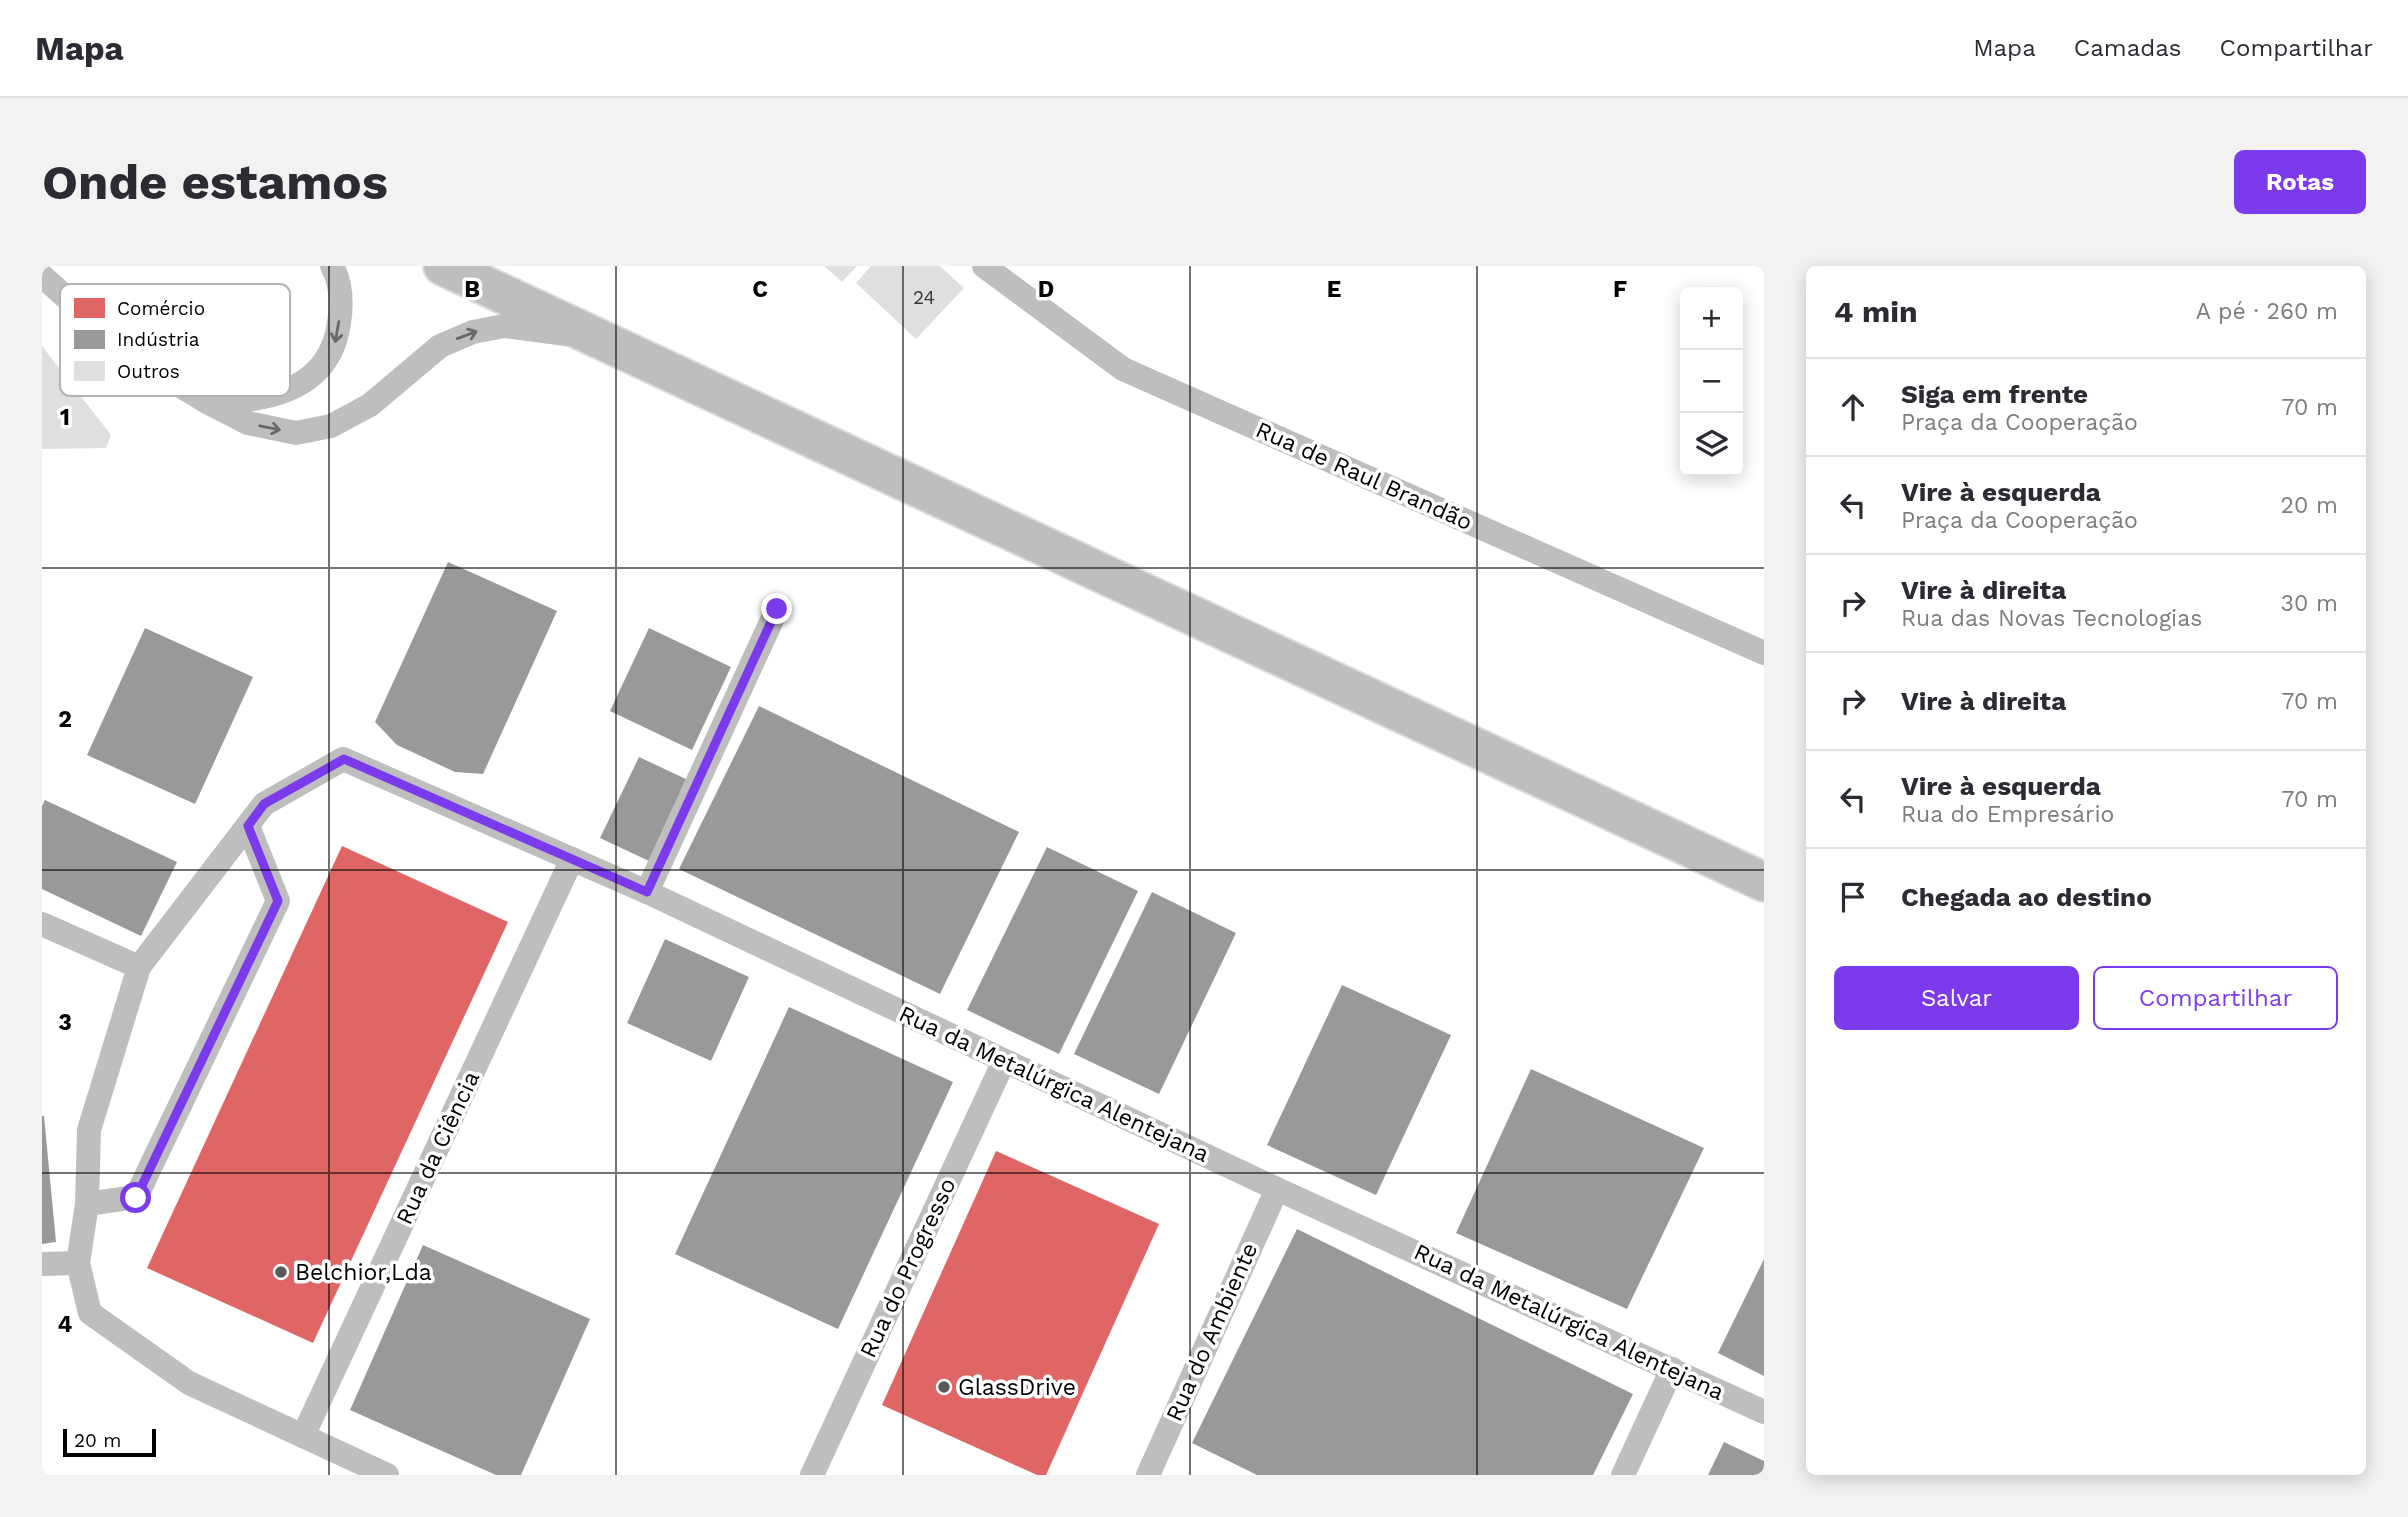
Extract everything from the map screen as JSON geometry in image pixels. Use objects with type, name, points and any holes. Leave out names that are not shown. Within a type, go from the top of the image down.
[{"type":"main road","points":[[443,266],[1764,882]]},
{"type":"street","points":[[290,390],[321,369],[337,342],[341,309],[339,279],[332,266]]},
{"type":"street","name":"Rua de Raul Brandão","points":[[984,266],[1123,369],[1764,653]]},
{"type":"street","points":[[42,276],[60,292]]},
{"type":"street","points":[[197,396],[248,423],[296,433],[331,426],[370,405],[440,346],[473,332],[505,327],[593,337]]},
{"type":"street","points":[[207,402],[242,402],[266,396]]},
{"type":"street","points":[[647,892],[777,609]]},
{"type":"street","name":"Rua da Metalúrgica Alentejana","points":[[248,826],[264,804],[344,759],[647,892],[1277,1189],[1764,1412]]},
{"type":"street","points":[[248,826],[139,967],[89,1130],[87,1204],[78,1264],[90,1313],[189,1382],[387,1475]]},
{"type":"street","points":[[87,1204],[136,1198],[278,901],[248,826]]},
{"type":"street","name":"Rua da Ciência","points":[[303,1436],[572,859]]},
{"type":"street","points":[[42,924],[139,967]]},
{"type":"street","name":"Rua do Progresso","points":[[813,1475],[1004,1061]]},
{"type":"street","name":"Rua do Ambiente","points":[[1148,1475],[1277,1189]]},
{"type":"street","points":[[42,1264],[78,1264]]},
{"type":"street","points":[[1623,1475],[1672,1369]]},
{"type":"building: Comércio","points":[[342,846],[508,922],[313,1343],[147,1268]]},
{"type":"building: Comércio","points":[[996,1151],[1159,1224],[1046,1475],[1037,1475],[882,1405]]},
{"type":"building: Indústria","points":[[448,562],[557,611],[483,774],[455,772],[397,745],[375,722]]},
{"type":"building: Indústria","points":[[145,628],[253,677],[195,804],[87,755]]},
{"type":"building: Indústria","points":[[649,628],[731,667],[692,750],[610,711]]},
{"type":"building: Indústria","points":[[759,706],[1019,832],[940,994],[679,869]]},
{"type":"building: Indústria","points":[[639,757],[688,780],[649,861],[600,838]]},
{"type":"building: Indústria","points":[[45,800],[177,862],[141,936],[42,889],[42,806]]},
{"type":"building: Indústria","points":[[1047,847],[1138,891],[1059,1054],[967,1010]]},
{"type":"building: Indústria","points":[[1152,892],[1236,933],[1159,1094],[1074,1054]]},
{"type":"building: Indústria","points":[[665,939],[749,977],[711,1061],[627,1023]]},
{"type":"building: Indústria","points":[[1342,985],[1451,1035],[1376,1195],[1267,1145]]},
{"type":"building: Indústria","points":[[789,1007],[953,1082],[838,1329],[675,1254]]},
{"type":"building: Indústria","points":[[1531,1069],[1704,1148],[1627,1309],[1456,1233]]},
{"type":"building: Indústria","points":[[42,1116],[56,1242],[42,1244]]},
{"type":"building: Indústria","points":[[1297,1229],[1633,1394],[1593,1475],[1257,1475],[1192,1443]]},
{"type":"building: Indústria","points":[[423,1245],[590,1319],[521,1475],[496,1475],[350,1410]]},
{"type":"building: Indústria","points":[[1764,1259],[1764,1376],[1718,1353]]},
{"type":"building: Indústria","points":[[1724,1442],[1764,1461],[1764,1475],[1708,1475]]},
{"type":"building: Outros","points":[[824,266],[857,266],[842,282]]},
{"type":"building: Outros","points":[[871,266],[940,266],[964,288],[916,339],[856,283]]},
{"type":"building: Outros","points":[[42,346],[60,369],[60,396],[81,396],[111,435],[106,448],[42,449]]},
{"type":"place","name":"Belchior,Lda","points":[[281,1272]]},
{"type":"place","name":"GlassDrive","points":[[944,1387]]},
{"type":"route","points":[[136,1198],[278,901],[248,826],[264,804],[344,759],[647,892],[777,609]]}]
